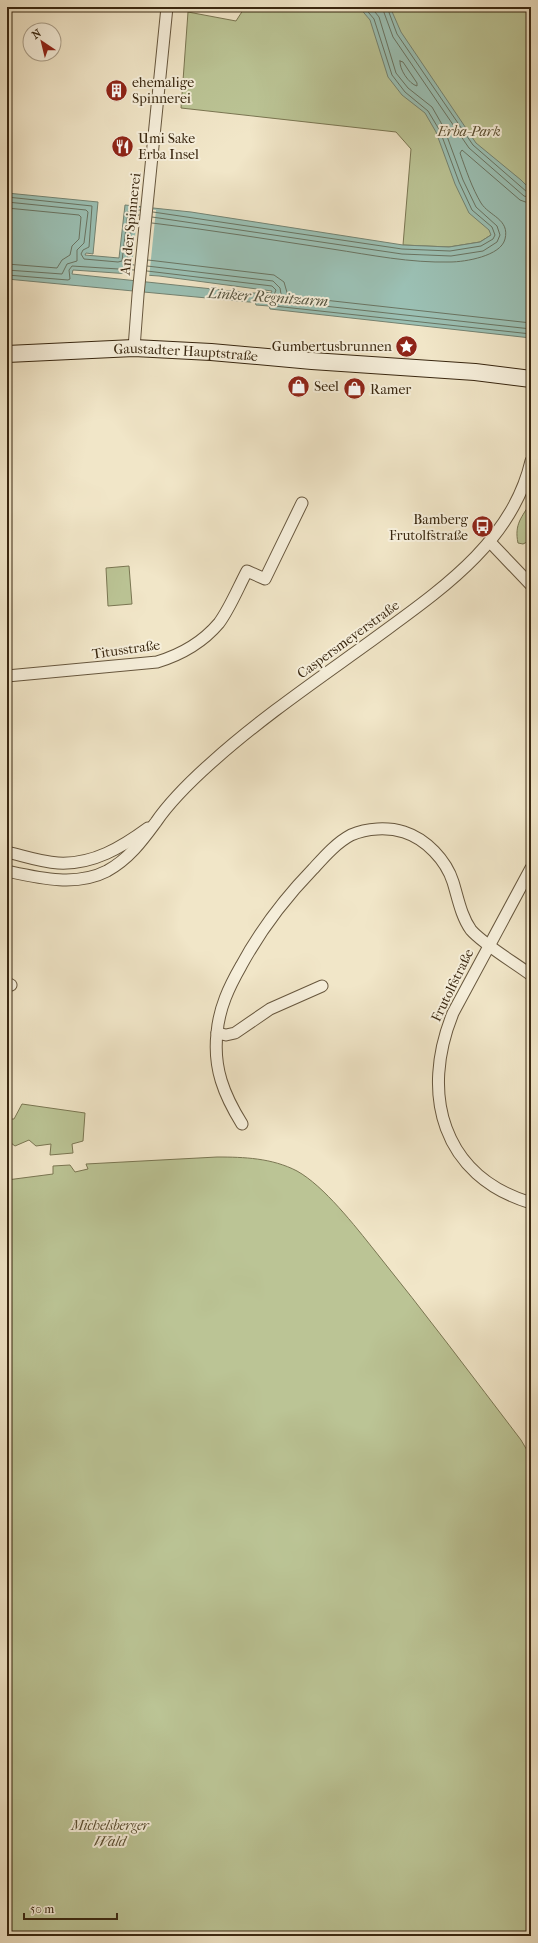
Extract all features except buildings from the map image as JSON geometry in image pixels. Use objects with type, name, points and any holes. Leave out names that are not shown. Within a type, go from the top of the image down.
[{"type":"street","name":"An der Spinnerei","points":[[134,348],[167,7]]},
{"type":"street","name":"Gaustadter Hauptstraße","points":[[7,354],[134,348],[405,366],[531,379]]},
{"type":"street","name":"Caspersmeyerstraße","points":[[7,871],[59,880],[92,877],[116,866],[127,857],[150,831],[156,821],[198,775],[234,743],[440,589],[490,542],[507,518],[521,490],[531,460]]},
{"type":"street","name":"Titusstraße","points":[[7,676],[157,662],[172,657],[190,648],[218,624],[247,571],[265,579],[302,503]]},
{"type":"street","points":[[490,542],[531,585]]},
{"type":"street","name":"Caspersmeyerstraße","points":[[7,852],[58,863],[93,859],[118,848],[156,821]]},
{"type":"street","points":[[242,1124],[231,1106],[221,1082],[217,1066],[217,1033],[220,1014],[230,986],[255,940],[271,916],[291,892],[319,862],[342,841],[359,832],[377,829],[403,832],[415,836],[427,845],[447,867],[464,919],[479,938],[531,975]]},
{"type":"street","name":"Frutolfstraße","points":[[531,868],[517,897],[489,944],[453,1013],[445,1032],[440,1052],[438,1076],[442,1117],[452,1141],[462,1156],[478,1175],[492,1187],[513,1198],[531,1203]]},
{"type":"street","points":[[217,1033],[226,1035],[235,1033],[270,1009],[322,986]]},
{"type":"green space","name":"Erba-Park","points":[[245,7],[531,7],[531,231],[491,235],[480,242],[449,247],[403,245],[411,149],[396,132],[181,108],[188,12],[236,21]]},
{"type":"green space","points":[[531,502],[531,540],[523,544],[518,543],[518,526]]},
{"type":"green space","points":[[129,566],[132,604],[108,606],[106,568]]},
{"type":"green space","points":[[22,1104],[85,1113],[83,1141],[72,1144],[73,1153],[50,1155],[51,1144],[36,1146],[29,1140],[15,1146],[7,1140],[7,1119],[14,1119]]},
{"type":"green space","name":"Michelsberger Wald","points":[[217,1157],[258,1159],[278,1163],[297,1171],[318,1186],[339,1207],[358,1230],[449,1345],[521,1440],[531,1457],[531,1936],[7,1936],[7,1180],[53,1174],[53,1166],[70,1165],[75,1172],[88,1169],[86,1164]]},
{"type":"water","name":"Linker Regnitzarm","points":[[359,7],[390,7],[401,32],[476,143],[531,190],[531,338],[270,309],[269,306],[256,305],[255,302],[7,279],[7,193],[98,202],[93,254],[86,253],[85,255],[119,258],[125,205],[191,212],[403,245],[449,247],[480,242],[491,235],[489,230],[469,213],[455,184],[436,132],[425,113],[402,95],[388,77],[370,20]],"holes":[[[73,270],[159,276],[272,291],[271,293],[258,291],[256,293],[250,293],[72,274]]]},
{"type":"pier","points":[[138,208],[156,210],[149,278],[131,276]]},
{"type":"place","name":"ehemalige Spinnerei","points":[[117,90]]},
{"type":"place","name":"Umi Sake Erba Insel","points":[[123,146]]},
{"type":"place","name":"Gumbertusbrunnen","points":[[407,346]]},
{"type":"place","name":"Seel","points":[[298,386]]},
{"type":"place","name":"Ramer","points":[[355,389]]},
{"type":"place","name":"Bamberg Frutolfstraße","points":[[483,527]]}]
